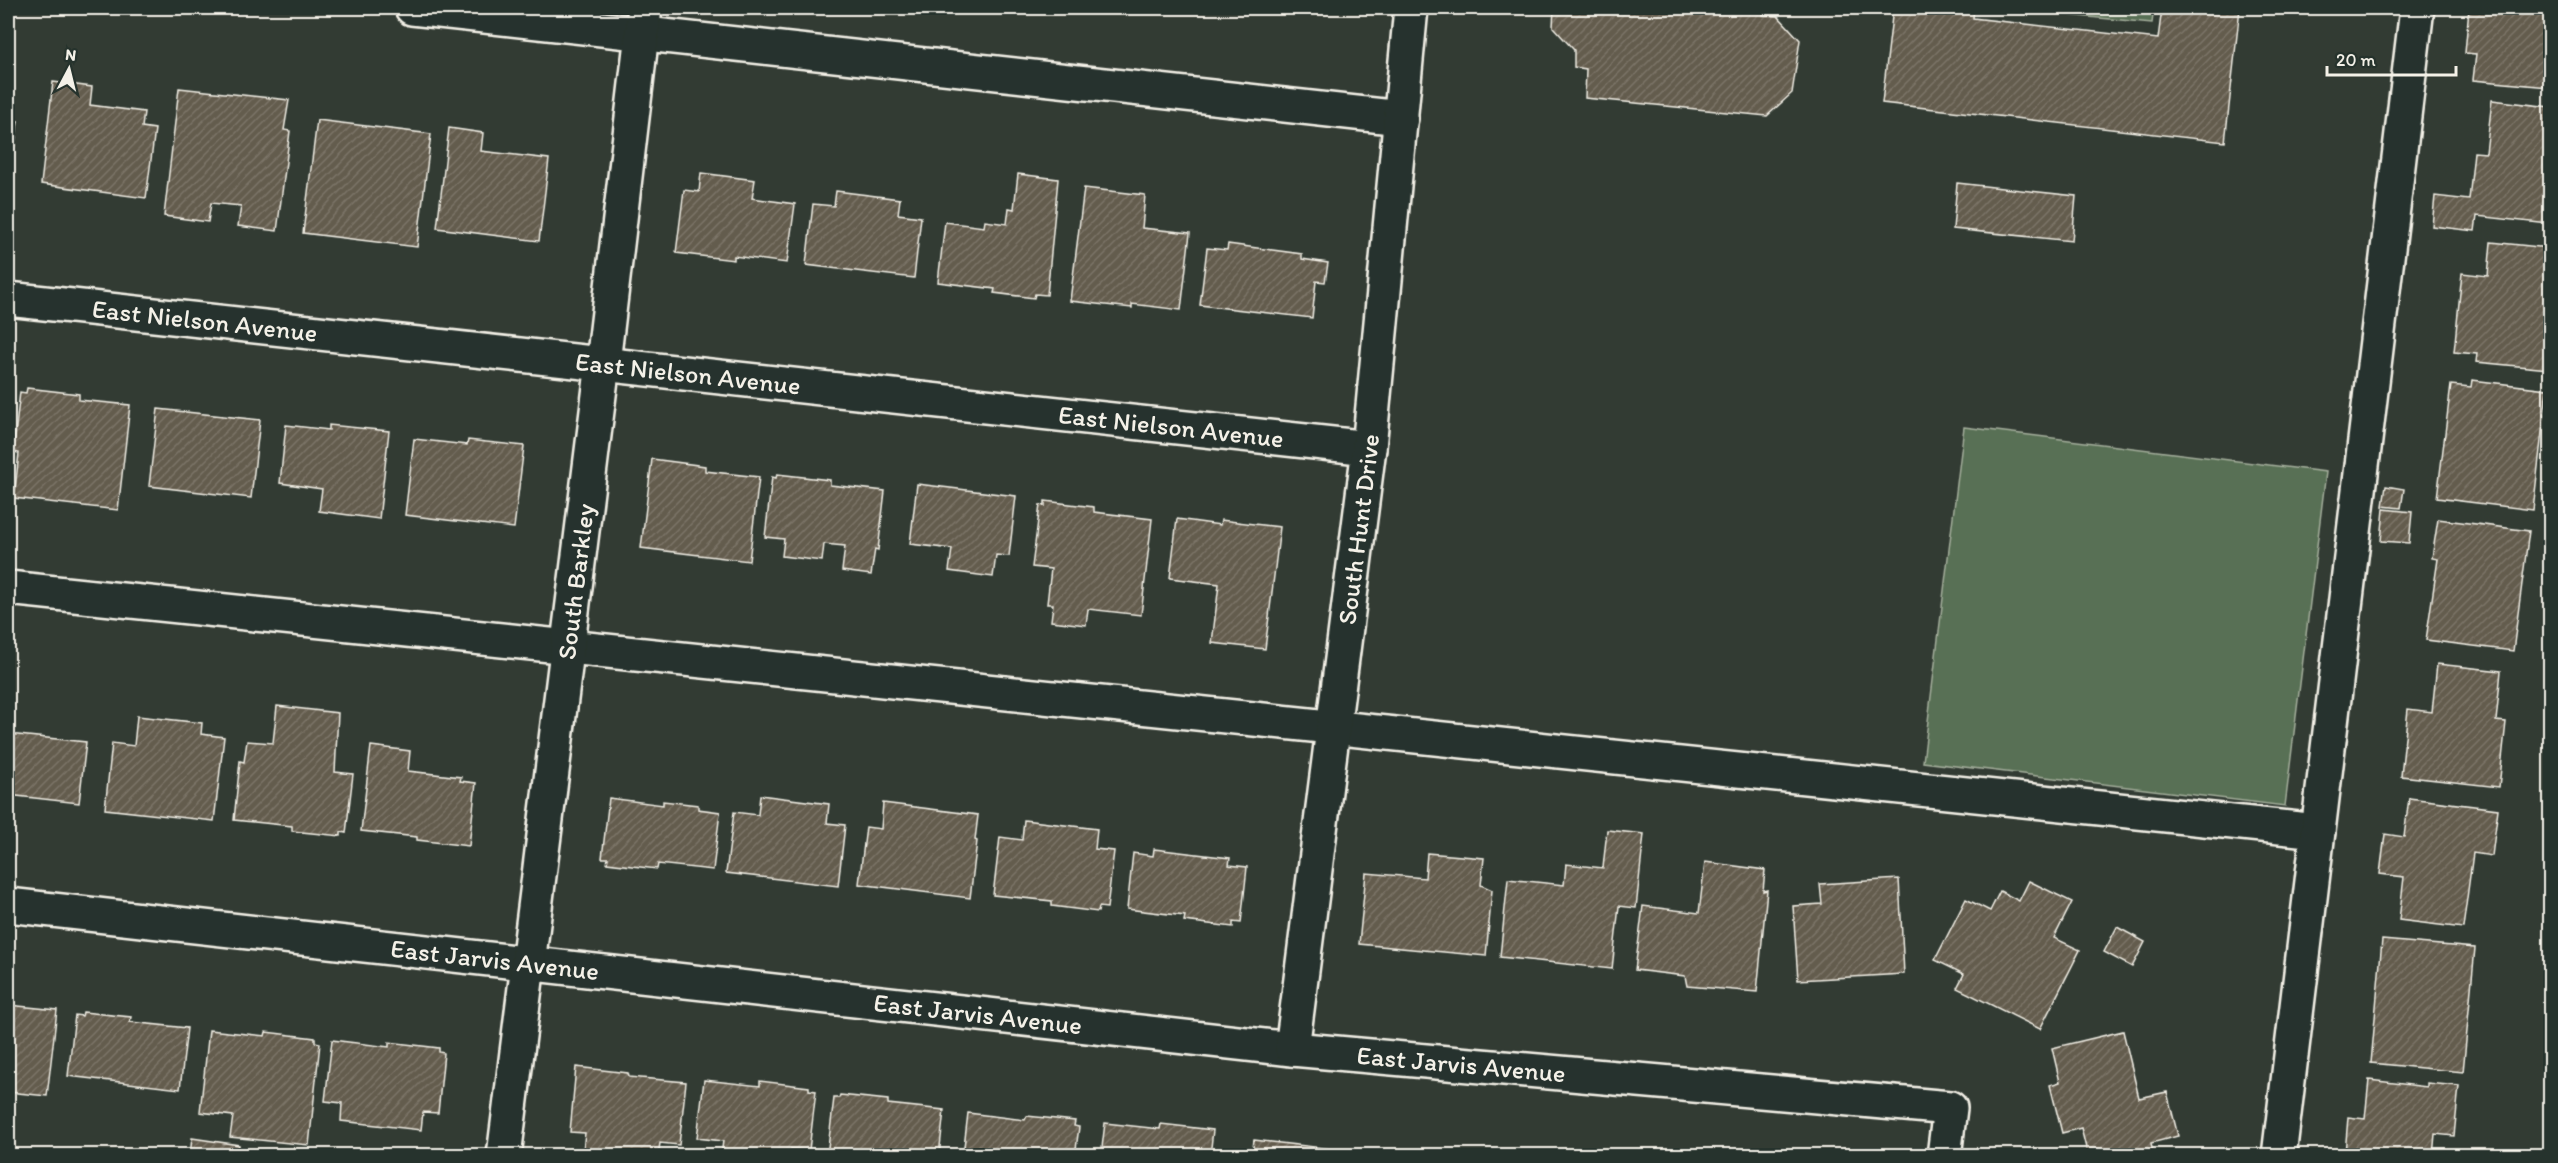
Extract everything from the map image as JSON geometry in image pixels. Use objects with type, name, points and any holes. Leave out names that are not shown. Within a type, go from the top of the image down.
[{"type":"street","points":[[412,8],[643,20],[1401,118]]},
{"type":"street","name":"South Hunt Drive","points":[[1292,1049],[1369,447],[1412,8]]},
{"type":"street","points":[[2279,1155],[2417,8]]},
{"type":"street","name":"South Barkley","points":[[504,1155],[603,363],[643,20]]},
{"type":"street","name":"East Nielson Avenue","points":[[8,299],[1369,447]]},
{"type":"street","points":[[8,588],[568,645],[2318,831]]},
{"type":"street","name":"East Jarvis Avenue","points":[[8,905],[1292,1049],[1950,1107],[1944,1155]]},
{"type":"green space","points":[[2069,8],[2154,8],[2152,23],[2068,15]]},
{"type":"green space","points":[[1964,427],[2326,472],[2285,806],[1923,762]]},
{"type":"building","points":[[1554,8],[1764,8],[1763,15],[1778,16],[1800,40],[1792,93],[1767,116],[1585,98],[1586,69],[1574,67],[1574,50],[1553,27]]},
{"type":"building","points":[[1893,8],[1974,8],[1973,18],[2158,39],[2162,8],[2240,8],[2225,142],[1882,103]]},
{"type":"building","points":[[2469,8],[2550,8],[2550,87],[2473,80],[2476,54],[2465,53]]},
{"type":"building","points":[[53,82],[92,87],[90,105],[144,112],[142,127],[155,129],[146,198],[41,184]]},
{"type":"building","points":[[179,88],[289,100],[284,130],[290,131],[277,231],[238,226],[241,206],[211,203],[208,222],[164,216]]},
{"type":"building","points":[[2492,100],[2550,107],[2550,224],[2477,216],[2475,231],[2432,226],[2435,196],[2469,200],[2474,152],[2486,153]]},
{"type":"building","points":[[8,120],[18,121],[10,179],[8,178]]},
{"type":"building","points":[[317,120],[431,134],[417,247],[303,233]]},
{"type":"building","points":[[449,128],[483,133],[481,151],[549,159],[539,241],[437,228]]},
{"type":"building","points":[[701,173],[755,180],[752,198],[795,204],[787,263],[734,256],[734,260],[676,253],[684,190],[699,192]]},
{"type":"building","points":[[1018,174],[1058,179],[1047,295],[1035,294],[1034,298],[994,293],[995,289],[938,282],[945,222],[984,227],[985,221],[1007,224],[1009,208],[1014,209]]},
{"type":"building","points":[[1957,183],[2076,196],[2072,241],[1953,229]]},
{"type":"building","points":[[1084,188],[1145,195],[1142,228],[1190,233],[1181,310],[1132,304],[1132,308],[1070,301]]},
{"type":"building","points":[[836,191],[900,199],[898,214],[921,217],[914,278],[806,265],[813,204],[834,206]]},
{"type":"building","points":[[2491,242],[2550,248],[2550,369],[2476,362],[2477,354],[2454,352],[2462,273],[2488,276]]},
{"type":"building","points":[[1228,244],[1302,254],[1302,259],[1328,263],[1325,282],[1316,281],[1312,318],[1200,305],[1207,248],[1227,250]]},
{"type":"building","points":[[2472,380],[2547,389],[2533,510],[2437,498],[2451,385],[2471,387]]},
{"type":"building","points":[[27,388],[79,394],[79,400],[130,405],[118,510],[14,498],[19,453],[13,452],[20,392],[26,393]]},
{"type":"building","points":[[158,409],[260,420],[251,498],[149,486]]},
{"type":"building","points":[[286,425],[329,430],[329,425],[389,431],[379,519],[319,511],[322,489],[280,483]]},
{"type":"building","points":[[414,439],[467,445],[468,440],[524,446],[514,528],[405,515]]},
{"type":"building","points":[[652,459],[705,466],[705,471],[759,477],[749,561],[641,548]]},
{"type":"building","points":[[777,474],[830,480],[830,485],[885,491],[878,550],[875,549],[871,575],[842,571],[845,546],[824,544],[822,561],[782,556],[784,539],[765,537],[772,477],[776,478]]},
{"type":"building","points":[[917,484],[1016,496],[1009,556],[996,555],[993,577],[949,571],[952,549],[910,544]]},
{"type":"building","points":[[2386,486],[2404,489],[2401,508],[2383,506]]},
{"type":"building","points":[[1045,501],[1094,507],[1094,512],[1152,519],[1141,615],[1088,609],[1086,625],[1051,621],[1053,604],[1047,604],[1051,569],[1032,567],[1040,505],[1045,506]]},
{"type":"building","points":[[2384,509],[2412,512],[2409,543],[2381,541]]},
{"type":"building","points":[[1177,519],[1220,525],[1221,520],[1280,527],[1265,649],[1212,643],[1219,584],[1170,578]]},
{"type":"building","points":[[2438,519],[2529,531],[2513,651],[2426,640],[2438,559],[2432,558]]},
{"type":"building","points":[[2437,664],[2501,671],[2496,721],[2506,722],[2499,787],[2401,776],[2408,709],[2432,712]]},
{"type":"building","points":[[277,706],[338,713],[335,772],[353,774],[346,833],[341,832],[341,836],[292,831],[292,826],[234,820],[240,761],[244,762],[247,741],[273,743]]},
{"type":"building","points":[[137,716],[202,723],[201,734],[224,737],[214,821],[105,809],[112,743],[134,746]]},
{"type":"building","points":[[8,734],[86,742],[79,803],[8,795]]},
{"type":"building","points":[[371,746],[410,751],[408,771],[461,777],[460,781],[476,783],[469,846],[361,831]]},
{"type":"building","points":[[760,795],[829,804],[827,823],[845,825],[838,886],[726,873],[734,812],[758,815]]},
{"type":"building","points":[[609,798],[663,805],[663,801],[698,805],[698,809],[720,812],[713,870],[658,864],[657,869],[607,863],[608,858],[602,858]]},
{"type":"building","points":[[2409,798],[2498,809],[2492,856],[2473,853],[2463,928],[2399,920],[2404,877],[2380,874],[2385,834],[2404,837]]},
{"type":"building","points":[[883,803],[978,815],[970,898],[859,884],[866,827],[881,829]]},
{"type":"building","points":[[1024,820],[1097,829],[1095,849],[1114,851],[1107,908],[1099,907],[1098,912],[1052,906],[1052,901],[993,895],[1000,837],[1022,840]]},
{"type":"building","points":[[1607,830],[1644,834],[1636,908],[1619,906],[1612,969],[1500,957],[1508,879],[1564,885],[1566,864],[1603,868]]},
{"type":"building","points":[[1154,849],[1230,858],[1229,865],[1247,867],[1241,923],[1233,922],[1233,927],[1184,921],[1185,916],[1127,909],[1133,853],[1153,856]]},
{"type":"building","points":[[1427,853],[1484,858],[1481,885],[1492,890],[1486,956],[1359,944],[1366,873],[1425,878]]},
{"type":"building","points":[[1705,862],[1765,870],[1763,891],[1767,890],[1757,992],[1687,986],[1685,976],[1635,970],[1643,906],[1699,913]]},
{"type":"building","points":[[1899,879],[1904,974],[1798,980],[1793,906],[1822,904],[1820,884]]},
{"type":"building","points":[[2029,881],[2072,902],[2054,938],[2080,950],[2040,1029],[1957,988],[1964,974],[1935,960],[1966,899],[1990,911],[2000,891],[2019,901]]},
{"type":"building","points":[[2117,927],[2145,942],[2132,967],[2104,952]]},
{"type":"building","points":[[2382,940],[2475,948],[2463,1072],[2371,1063]]},
{"type":"building","points":[[8,1005],[57,1010],[47,1096],[8,1092]]},
{"type":"building","points":[[83,1012],[131,1017],[130,1022],[187,1028],[180,1089],[68,1076],[75,1015],[82,1016]]},
{"type":"building","points":[[209,1030],[265,1036],[266,1032],[315,1038],[315,1042],[320,1043],[309,1145],[230,1137],[233,1116],[200,1112]]},
{"type":"building","points":[[2123,1031],[2139,1098],[2167,1092],[2178,1136],[2151,1143],[2153,1153],[2145,1156],[2088,1156],[2081,1128],[2062,1133],[2050,1085],[2060,1082],[2052,1048]]},
{"type":"building","points":[[332,1040],[389,1047],[389,1042],[439,1048],[439,1052],[444,1053],[438,1113],[423,1112],[421,1130],[341,1121],[342,1103],[325,1101]]},
{"type":"building","points":[[576,1067],[628,1073],[629,1077],[686,1082],[679,1145],[660,1143],[658,1156],[583,1150],[585,1133],[570,1132]]},
{"type":"building","points":[[704,1080],[760,1086],[760,1081],[809,1087],[809,1090],[816,1091],[809,1150],[791,1149],[790,1156],[721,1156],[723,1141],[697,1138]]},
{"type":"building","points":[[2369,1080],[2427,1087],[2427,1083],[2459,1086],[2454,1136],[2435,1134],[2433,1156],[2345,1154],[2348,1117],[2365,1119]]},
{"type":"building","points":[[840,1095],[888,1100],[888,1104],[944,1110],[939,1156],[827,1156],[834,1098],[839,1098]]},
{"type":"building","points":[[968,1113],[1025,1120],[1027,1116],[1075,1121],[1074,1126],[1079,1127],[1075,1156],[963,1156]]},
{"type":"building","points":[[1105,1123],[1160,1129],[1161,1124],[1213,1130],[1210,1156],[1101,1156]]},
{"type":"building","points":[[192,1138],[239,1145],[238,1156],[190,1156]]},
{"type":"building","points":[[1254,1140],[1339,1150],[1338,1156],[1228,1156],[1229,1153],[1252,1155]]}]
